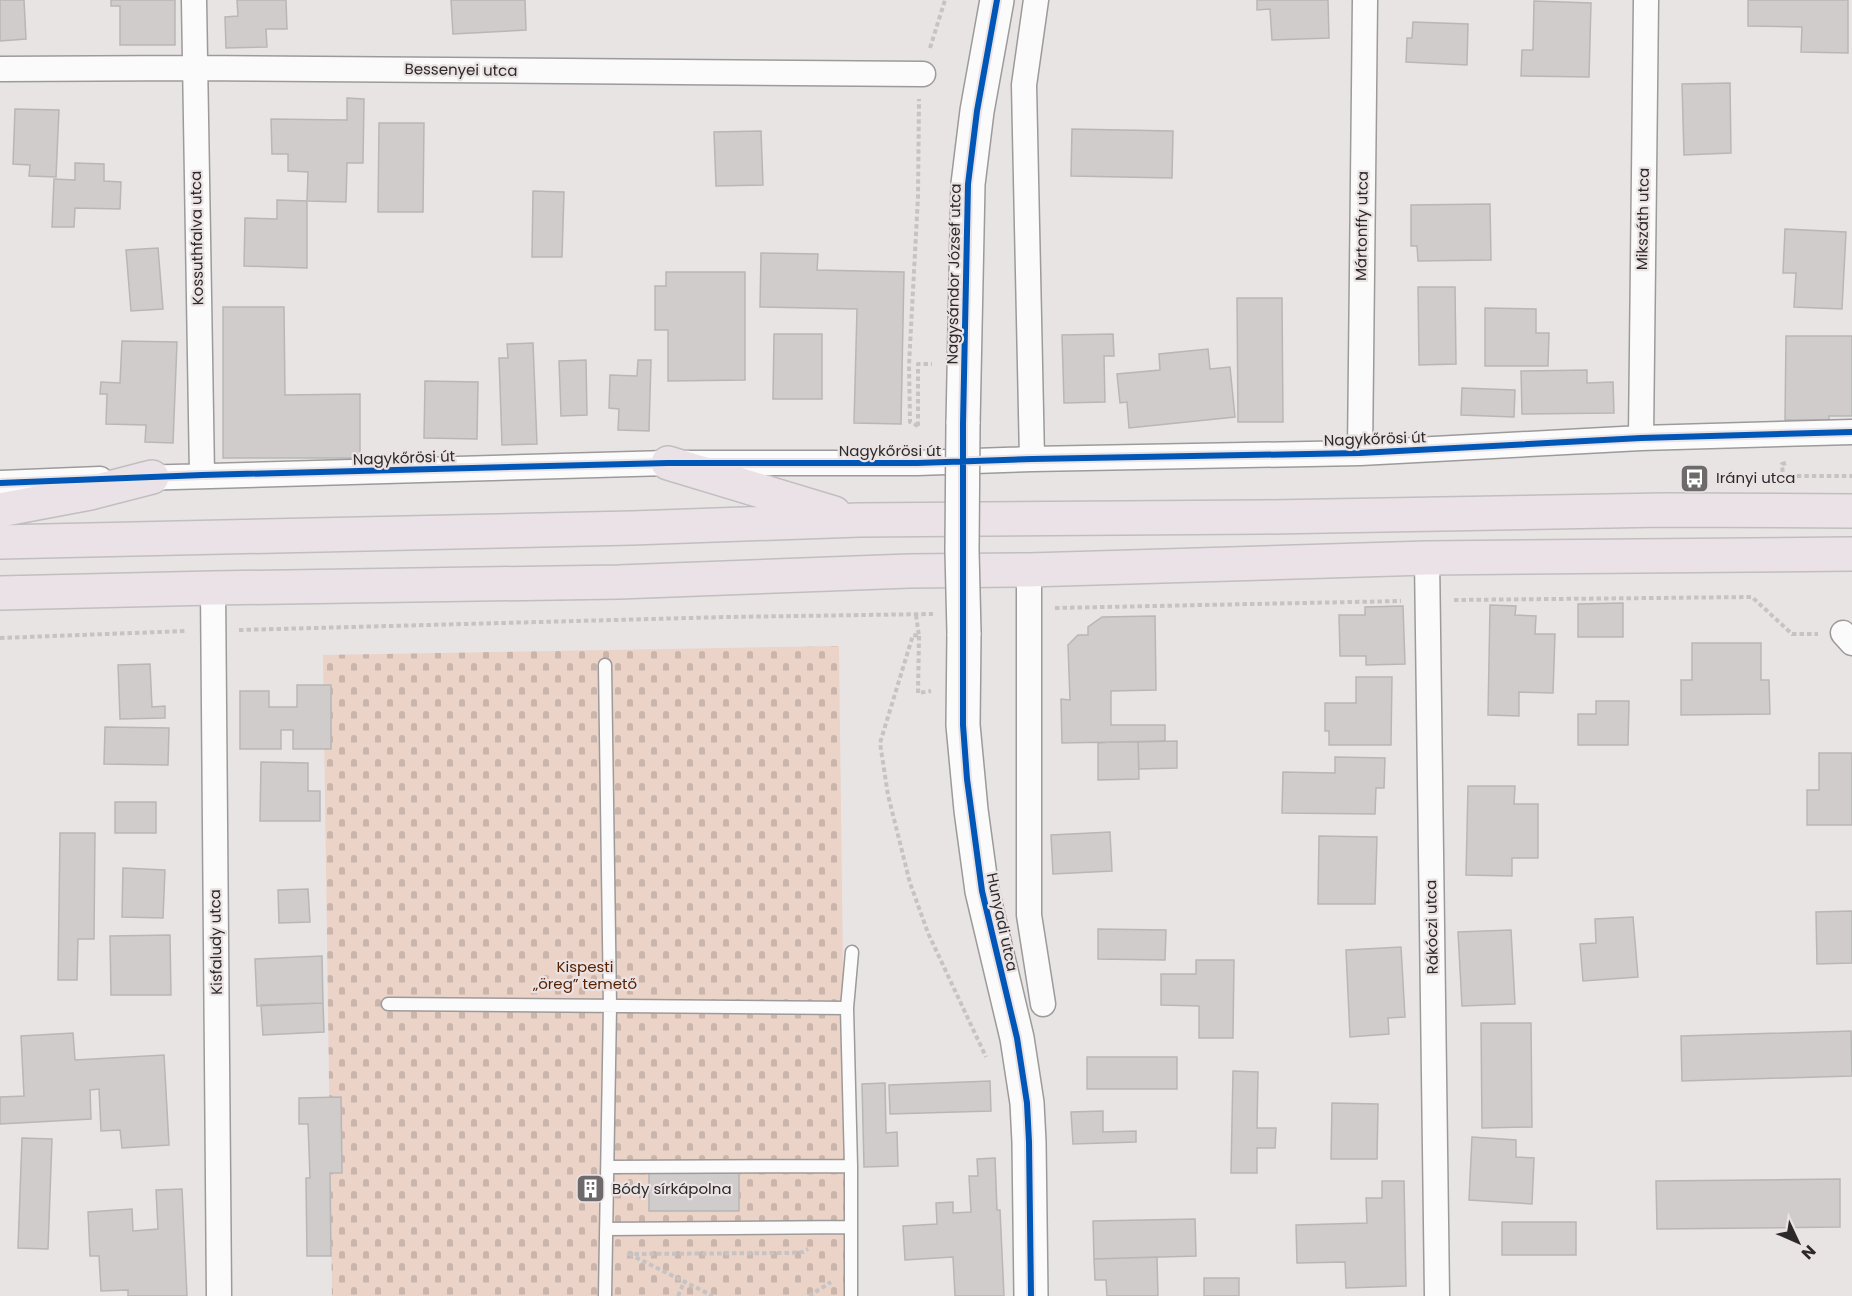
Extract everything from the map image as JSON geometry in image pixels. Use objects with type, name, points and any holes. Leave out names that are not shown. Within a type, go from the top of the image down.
[{"type":"main road","points":[[668,463],[859,520]]},
{"type":"main road","points":[[0,510],[90,493],[152,477]]},
{"type":"main road","points":[[0,542],[632,528],[859,520],[1263,517],[1664,510],[1852,511]]},
{"type":"main road","points":[[0,593],[607,582],[909,571],[1029,570],[1427,558],[1852,554]]},
{"type":"street","name":"Kossuthfalva utca","points":[[194,0],[202,475]]},
{"type":"street","name":"Nagysándor József utca","points":[[962,551],[968,184],[977,111],[997,0]]},
{"type":"street","points":[[1032,459],[1024,85],[1036,0]]},
{"type":"street","name":"Mártonffy utca","points":[[1360,453],[1365,0]]},
{"type":"street","name":"Mikszáth utca","points":[[1641,438],[1646,0]]},
{"type":"street","name":"Bessenyei utca","points":[[0,69],[194,68],[923,74]]},
{"type":"street","name":"Nagykőrösi út","points":[[0,483],[202,475],[668,463],[917,463],[1360,453],[1641,438],[1852,432]]},
{"type":"street","name":"Hunyadi utca","points":[[962,551],[963,725],[970,810],[982,891],[1017,1038],[1027,1103],[1031,1296]]},
{"type":"street","name":"Rákóczi utca","points":[[1427,558],[1437,1296]]},
{"type":"street","name":"Hunyadi utca","points":[[1029,570],[1029,915],[1043,1004]]},
{"type":"street","name":"Kisfaludy utca","points":[[213,588],[219,1296]]},
{"type":"lane","points":[[605,665],[610,1006],[605,1296]]},
{"type":"lane","points":[[851,1296],[851,1166],[847,1008],[852,952]]},
{"type":"lane","points":[[388,1004],[847,1008]]},
{"type":"lane","points":[[608,1167],[851,1166]]},
{"type":"lane","points":[[606,1229],[851,1227]]},
{"type":"path","points":[[935,375],[934,363],[918,364],[918,426],[910,422],[909,365],[918,197],[918,105],[923,74],[945,0]]},
{"type":"path","points":[[1792,463],[1782,464],[1783,476],[1852,476]]},
{"type":"path","points":[[0,638],[214,630],[939,614]]},
{"type":"path","points":[[916,615],[919,636],[918,693],[931,692],[932,681]]},
{"type":"path","points":[[919,636],[913,635],[880,743],[888,795],[909,883],[928,933],[987,1058]]},
{"type":"path","points":[[628,1254],[713,1296]]},
{"type":"path","points":[[678,1296],[684,1282]]},
{"type":"green space","name":"Kispesti „öreg” temető","points":[[839,646],[847,1296],[332,1296],[323,655]]},
{"type":"building","points":[[0,0],[24,0],[26,39],[0,41]]},
{"type":"building","points":[[111,0],[175,0],[175,45],[120,45],[120,6],[111,6]]},
{"type":"building","points":[[237,0],[286,0],[287,29],[266,29],[267,47],[226,48],[225,17],[238,16]]},
{"type":"building","points":[[451,0],[525,0],[526,30],[453,34]]},
{"type":"building","points":[[1257,0],[1328,0],[1329,38],[1272,40],[1270,9],[1257,10]]},
{"type":"building","points":[[1748,0],[1848,0],[1848,53],[1801,52],[1802,27],[1748,26]]},
{"type":"building","points":[[1534,1],[1591,3],[1589,77],[1521,76],[1522,50],[1533,50]]},
{"type":"building","points":[[1413,22],[1468,24],[1467,65],[1406,62],[1407,38],[1412,38]]},
{"type":"building","points":[[1730,83],[1731,153],[1684,155],[1682,84]]},
{"type":"building","points":[[347,98],[364,99],[363,163],[347,163],[346,202],[307,201],[308,172],[288,171],[288,154],[272,154],[271,119],[347,120]]},
{"type":"building","points":[[15,109],[59,110],[56,177],[29,176],[30,165],[13,164]]},
{"type":"building","points":[[379,123],[424,123],[423,212],[378,212]]},
{"type":"building","points":[[1072,129],[1173,131],[1172,178],[1071,176]]},
{"type":"building","points":[[761,131],[763,185],[716,186],[714,132]]},
{"type":"building","points":[[75,163],[104,164],[104,181],[121,182],[120,209],[75,208],[74,227],[52,227],[54,179],[75,180]]},
{"type":"building","points":[[533,191],[564,192],[562,257],[532,257]]},
{"type":"building","points":[[277,200],[307,201],[307,268],[244,266],[245,218],[277,219]]},
{"type":"building","points":[[1490,204],[1491,260],[1418,261],[1417,246],[1411,246],[1411,205]]},
{"type":"building","points":[[1785,229],[1846,232],[1842,309],[1794,307],[1796,273],[1783,273]]},
{"type":"building","points":[[158,248],[163,309],[131,311],[126,250]]},
{"type":"building","points":[[761,253],[818,254],[817,270],[904,272],[901,424],[854,423],[857,309],[760,307]]},
{"type":"building","points":[[666,272],[745,272],[745,380],[668,381],[668,330],[655,330],[655,286],[666,286]]},
{"type":"building","points":[[1418,287],[1455,287],[1456,364],[1419,365]]},
{"type":"building","points":[[1237,298],[1282,298],[1283,422],[1238,422]]},
{"type":"building","points":[[223,307],[284,307],[285,395],[360,394],[360,458],[223,458]]},
{"type":"building","points":[[1485,308],[1536,309],[1536,333],[1549,333],[1548,366],[1485,366]]},
{"type":"building","points":[[774,334],[822,334],[822,399],[773,399]]},
{"type":"building","points":[[1113,334],[1114,356],[1104,356],[1105,402],[1064,403],[1062,335]]},
{"type":"building","points":[[1786,336],[1852,336],[1852,416],[1829,416],[1829,420],[1785,420]]},
{"type":"building","points":[[122,341],[177,342],[173,443],[145,442],[146,425],[106,424],[107,394],[100,394],[101,382],[120,383]]},
{"type":"building","points":[[533,343],[537,444],[502,445],[499,358],[508,358],[507,344]]},
{"type":"building","points":[[1208,349],[1210,369],[1230,367],[1235,417],[1129,428],[1127,402],[1120,403],[1117,374],[1160,370],[1159,354]]},
{"type":"building","points":[[586,360],[587,415],[561,416],[559,361]]},
{"type":"building","points":[[638,360],[651,360],[649,431],[618,430],[619,409],[609,408],[610,375],[637,376]]},
{"type":"building","points":[[1587,370],[1587,383],[1613,382],[1614,413],[1522,414],[1521,371]]},
{"type":"building","points":[[425,381],[478,382],[477,439],[424,438]]},
{"type":"building","points":[[1462,388],[1515,390],[1514,417],[1461,415]]},
{"type":"building","points":[[1623,603],[1623,637],[1578,637],[1578,604]]},
{"type":"building","points":[[1490,605],[1516,606],[1515,615],[1536,616],[1535,634],[1555,634],[1553,693],[1519,692],[1519,716],[1488,715]]},
{"type":"building","points":[[1403,606],[1405,664],[1366,665],[1366,656],[1340,656],[1339,615],[1365,615],[1365,607]]},
{"type":"building","points":[[1155,616],[1156,690],[1111,691],[1111,725],[1165,725],[1165,741],[1062,743],[1061,699],[1070,700],[1068,645],[1078,635],[1088,635],[1088,627],[1102,617]]},
{"type":"building","points":[[1692,643],[1761,643],[1761,680],[1769,680],[1770,714],[1681,715],[1681,680],[1692,680]]},
{"type":"building","points":[[150,664],[152,707],[165,706],[165,718],[120,719],[118,665]]},
{"type":"building","points":[[1356,677],[1392,677],[1391,745],[1329,745],[1329,731],[1325,731],[1325,703],[1356,703]]},
{"type":"building","points":[[297,685],[331,685],[331,749],[293,749],[293,730],[281,730],[281,749],[240,749],[240,691],[269,691],[269,707],[297,707]]},
{"type":"building","points":[[1596,701],[1629,701],[1628,745],[1578,745],[1578,714],[1596,714]]},
{"type":"building","points":[[105,727],[169,728],[168,765],[104,764]]},
{"type":"building","points":[[1177,741],[1177,768],[1139,769],[1138,742]]},
{"type":"building","points":[[1138,742],[1139,779],[1098,780],[1098,743]]},
{"type":"building","points":[[1819,753],[1852,753],[1852,825],[1807,825],[1807,790],[1819,790]]},
{"type":"building","points":[[1335,757],[1385,758],[1384,788],[1376,788],[1375,814],[1282,813],[1283,772],[1335,773]]},
{"type":"building","points":[[261,762],[308,763],[308,791],[320,791],[320,821],[260,821]]},
{"type":"building","points":[[1468,786],[1515,786],[1514,804],[1538,804],[1538,858],[1512,858],[1512,876],[1466,875]]},
{"type":"building","points":[[115,802],[156,802],[156,833],[115,833]]},
{"type":"building","points":[[1110,832],[1112,871],[1053,874],[1051,835]]},
{"type":"building","points":[[60,833],[95,833],[94,939],[78,939],[77,980],[58,980]]},
{"type":"building","points":[[1319,836],[1377,837],[1375,904],[1318,904]]},
{"type":"building","points":[[123,868],[165,870],[163,918],[122,917]]},
{"type":"building","points":[[308,889],[310,922],[279,923],[278,890]]},
{"type":"building","points":[[1852,911],[1852,963],[1817,964],[1816,912]]},
{"type":"building","points":[[1633,917],[1638,977],[1583,981],[1580,944],[1596,943],[1595,919]]},
{"type":"building","points":[[1098,929],[1166,930],[1165,960],[1098,959]]},
{"type":"building","points":[[1511,930],[1515,1004],[1462,1006],[1458,932]]},
{"type":"building","points":[[170,935],[171,995],[111,995],[110,936]]},
{"type":"building","points":[[1401,947],[1405,1017],[1388,1018],[1389,1034],[1350,1037],[1346,950]]},
{"type":"building","points":[[322,956],[323,1003],[257,1006],[255,959]]},
{"type":"building","points":[[1196,960],[1234,960],[1233,1038],[1199,1038],[1199,1006],[1161,1005],[1161,974],[1196,974]]},
{"type":"building","points":[[323,1003],[324,1032],[263,1035],[261,1005]]},
{"type":"building","points":[[1481,1023],[1531,1023],[1532,1127],[1482,1128]]},
{"type":"building","points":[[1851,1031],[1852,1076],[1682,1081],[1681,1036]]},
{"type":"building","points":[[73,1033],[75,1060],[164,1055],[169,1145],[122,1148],[120,1130],[101,1131],[99,1089],[90,1090],[91,1119],[0,1124],[0,1097],[24,1096],[21,1036]]},
{"type":"building","points":[[1087,1057],[1177,1057],[1177,1089],[1087,1089]]},
{"type":"building","points":[[1233,1071],[1258,1072],[1257,1128],[1276,1128],[1275,1148],[1257,1148],[1257,1173],[1231,1173]]},
{"type":"building","points":[[990,1081],[991,1111],[890,1114],[889,1085]]},
{"type":"building","points":[[885,1083],[886,1133],[897,1132],[898,1166],[864,1167],[862,1084]]},
{"type":"building","points":[[341,1097],[342,1173],[330,1173],[331,1256],[307,1256],[306,1178],[310,1178],[308,1124],[299,1124],[299,1098]]},
{"type":"building","points":[[1332,1103],[1378,1104],[1377,1159],[1331,1159]]},
{"type":"building","points":[[1103,1111],[1103,1132],[1136,1131],[1136,1142],[1073,1144],[1071,1112]]},
{"type":"building","points":[[1472,1137],[1516,1140],[1516,1157],[1534,1158],[1532,1204],[1469,1200]]},
{"type":"building","points":[[22,1138],[52,1139],[48,1249],[18,1248]]},
{"type":"building","points":[[995,1158],[1004,1296],[955,1296],[953,1257],[905,1260],[903,1226],[937,1224],[936,1203],[953,1202],[953,1213],[971,1212],[969,1176],[978,1176],[977,1159]]},
{"type":"building","points":[[649,1168],[739,1168],[739,1211],[649,1211]]},
{"type":"building","points":[[1840,1179],[1840,1227],[1657,1229],[1656,1181]]},
{"type":"building","name":"Bódy sírkápolna","points":[[591,1180],[597,1183],[600,1189],[597,1195],[591,1198],[585,1195],[582,1189],[585,1183]]},
{"type":"building","points":[[1382,1181],[1404,1181],[1406,1286],[1346,1288],[1345,1262],[1297,1263],[1296,1225],[1367,1223],[1366,1198],[1382,1198]]},
{"type":"building","points":[[182,1189],[187,1296],[128,1296],[128,1290],[101,1291],[99,1256],[90,1256],[88,1212],[132,1209],[133,1231],[158,1229],[156,1190]]},
{"type":"building","points":[[1195,1219],[1196,1256],[1094,1259],[1093,1221]]},
{"type":"building","points":[[1502,1222],[1576,1222],[1576,1255],[1502,1255]]},
{"type":"building","points":[[1157,1257],[1158,1296],[1107,1296],[1106,1280],[1095,1280],[1094,1259]]},
{"type":"building","points":[[1204,1278],[1239,1278],[1239,1296],[1204,1296]]},
{"type":"cycle path","points":[[997,0],[977,111],[968,184],[963,424],[963,725],[967,779],[982,891],[1017,1038],[1027,1103],[1031,1296]]},
{"type":"cycle path","points":[[0,483],[202,475],[668,463],[917,463],[1360,453],[1641,438],[1852,432]]},
{"type":"place","name":"Irányi utca","points":[[1695,478]]},
{"type":"place","name":"Bódy sírkápolna","points":[[591,1189]]}]
